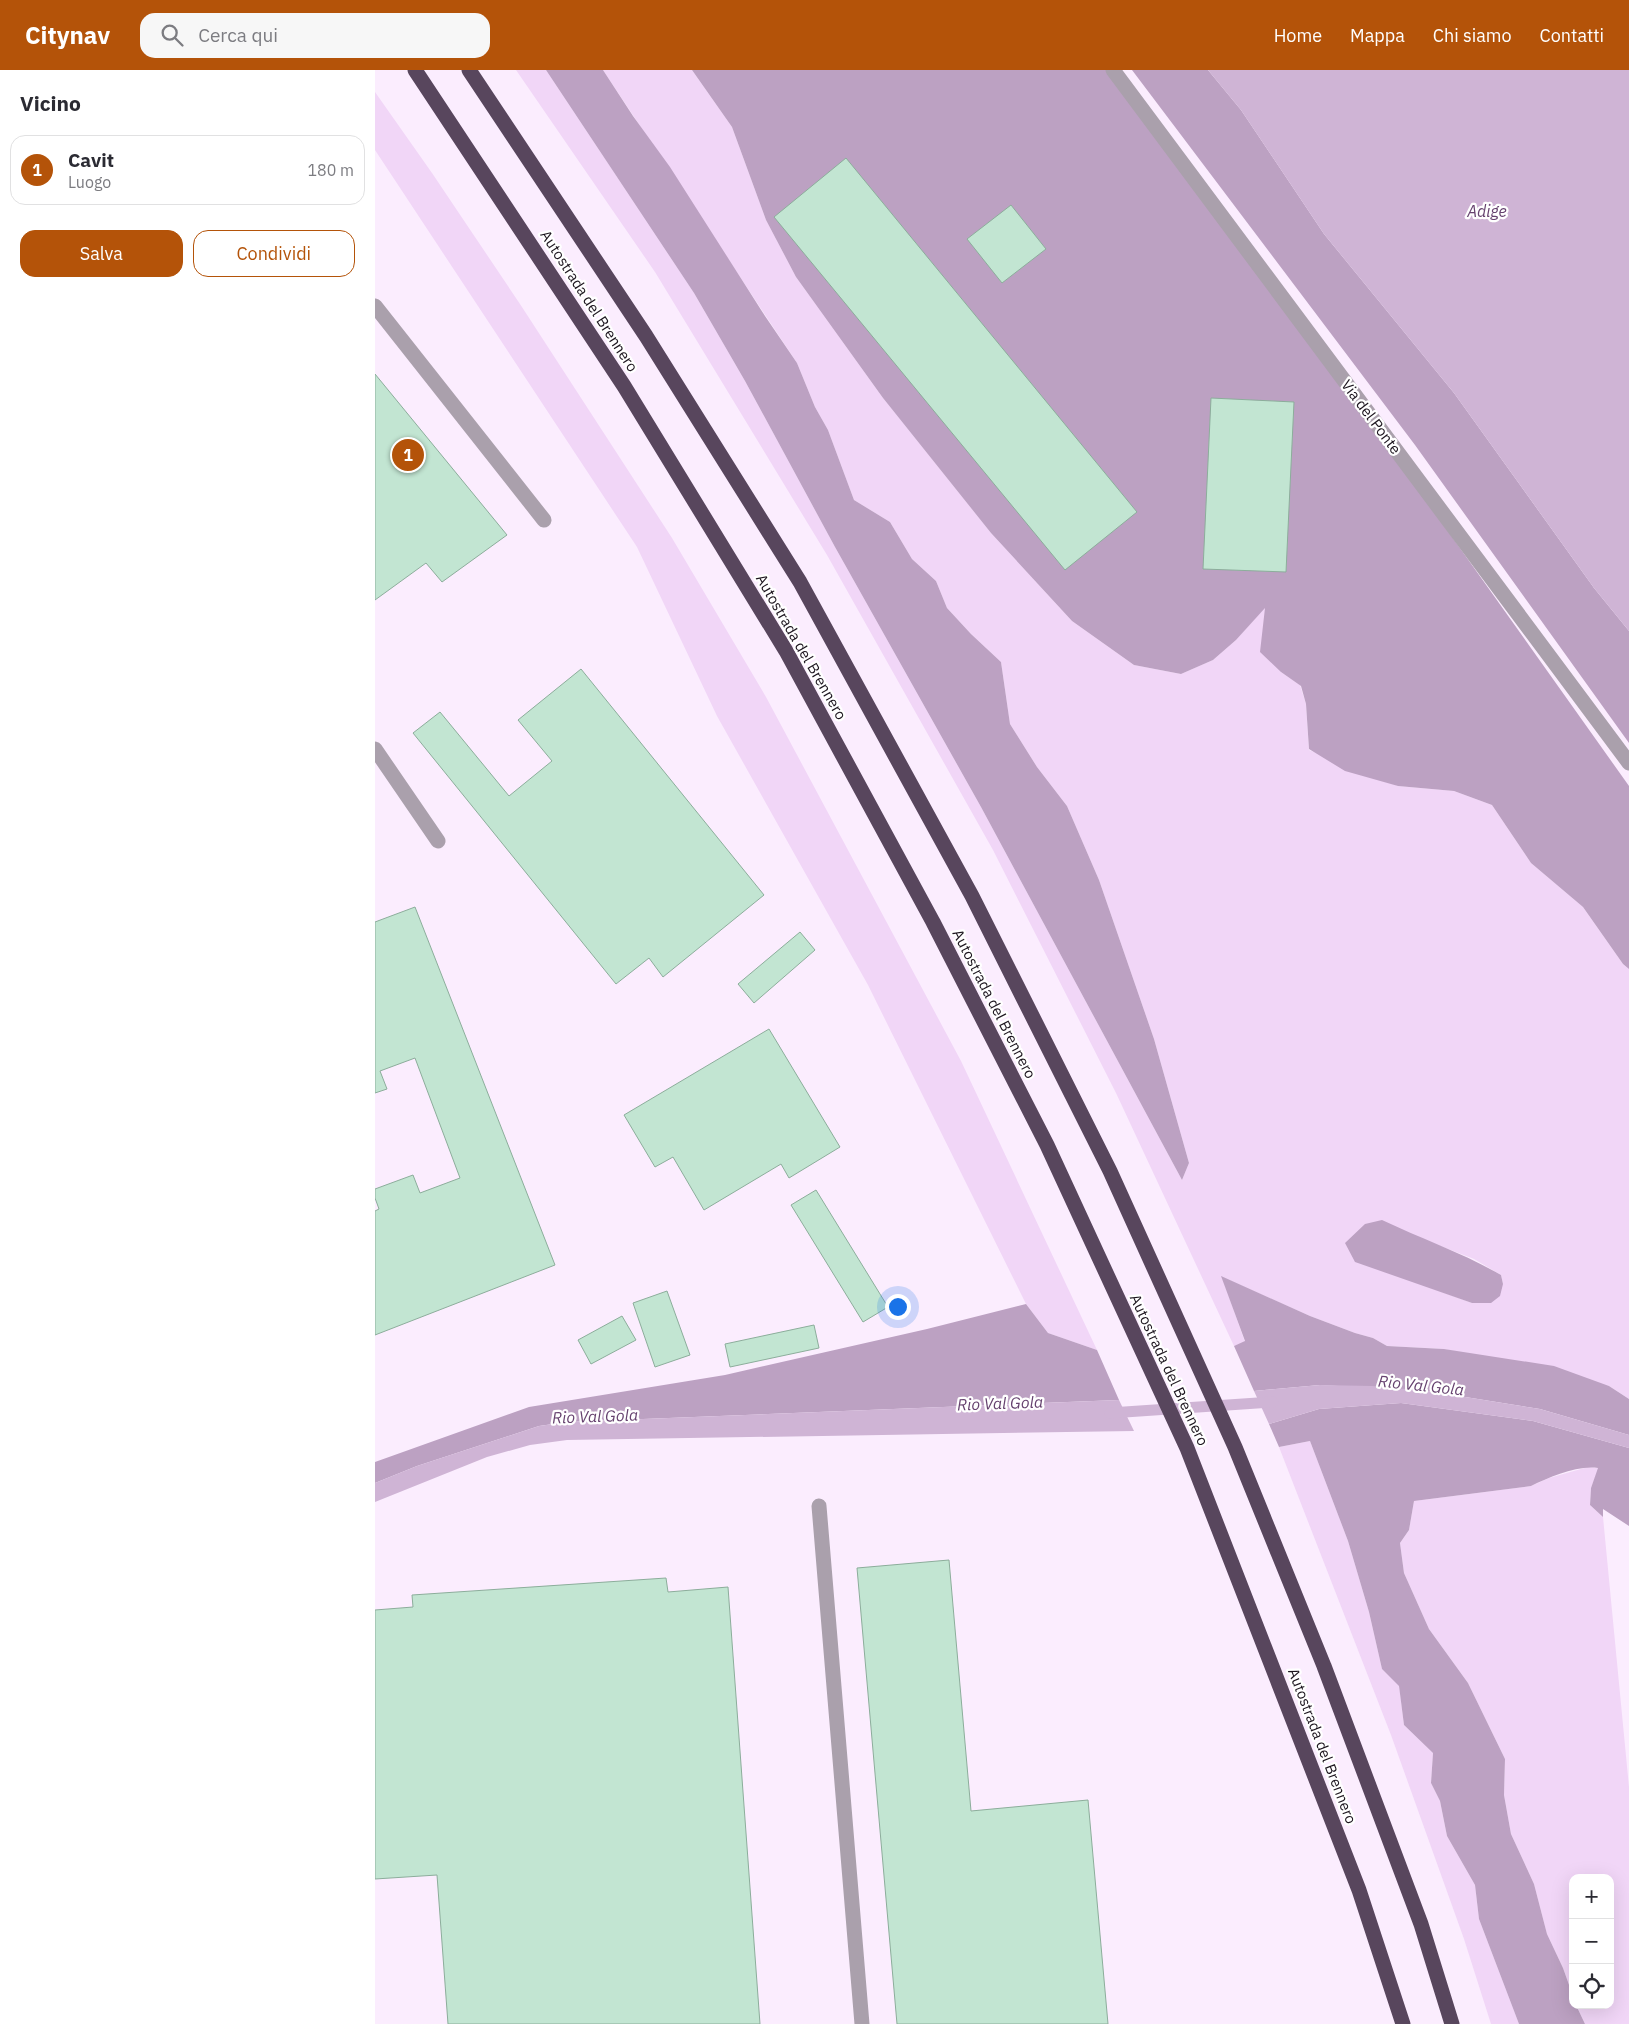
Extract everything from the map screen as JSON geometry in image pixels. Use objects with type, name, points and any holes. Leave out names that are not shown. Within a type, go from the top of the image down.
[{"type":"highway","name":"Autostrada del Brennero","points":[[415,70],[624,386],[786,651],[933,922],[1042,1136],[1187,1448],[1359,1890],[1403,2024]]},
{"type":"highway","name":"Autostrada del Brennero","points":[[469,70],[646,336],[800,582],[972,896],[1110,1171],[1235,1447],[1338,1703],[1421,1924],[1452,2024]]},
{"type":"street","name":"Via del Ponte","points":[[1113,70],[1629,763]]},
{"type":"street","points":[[375,306],[544,520]]},
{"type":"street","points":[[375,749],[438,841]]},
{"type":"street","points":[[819,1506],[862,2024]]},
{"type":"shaded area","points":[[516,70],[546,70],[694,293],[745,381],[835,547],[981,807],[1182,1180],[1189,1163],[1154,1039],[1099,880],[1067,806],[1037,767],[1010,724],[1001,662],[947,608],[936,581],[912,559],[890,522],[854,500],[828,430],[815,407],[797,363],[603,70],[692,70],[732,127],[766,220],[796,277],[883,398],[991,533],[1072,621],[1134,665],[1181,674],[1213,660],[1236,640],[1265,607],[1281,672],[1300,685],[1306,704],[1309,750],[1398,786],[1454,791],[1492,805],[1531,863],[1583,907],[1623,964],[1629,969],[1629,1399],[1609,1386],[1444,1349],[1387,1346],[1373,1338],[1310,1316],[1222,1277],[1245,1342],[1234,1346],[1116,1093],[993,850],[827,555],[655,272]],"holes":[[[1414,1236],[1474,1259],[1501,1275],[1503,1284],[1472,1303],[1415,1282]]]},
{"type":"shaded area","points":[[546,70],[603,70],[670,167],[797,363],[815,407],[828,430],[854,500],[890,522],[912,559],[936,581],[947,608],[1001,662],[1010,724],[1037,767],[1067,806],[1099,880],[1154,1039],[1189,1163],[1182,1180],[981,807],[835,547],[745,381],[694,293]]},
{"type":"shaded area","points":[[692,70],[1106,70],[1425,499],[1629,786],[1629,969],[1623,964],[1583,907],[1531,863],[1492,805],[1454,791],[1398,786],[1345,771],[1309,749],[1306,704],[1301,686],[1281,672],[1260,652],[1265,608],[1236,640],[1213,660],[1181,674],[1134,665],[1072,621],[991,533],[883,398],[796,277],[766,220],[732,127]]},
{"type":"shaded area","points":[[1132,70],[1208,70],[1241,110],[1324,234],[1454,393],[1594,588],[1629,631],[1629,743],[1415,445]]},
{"type":"shaded area","points":[[375,92],[520,304],[672,538],[766,697],[961,1061],[1097,1350],[1048,1333],[1026,1304],[868,985],[717,716],[637,547],[375,150]]},
{"type":"shaded area","points":[[1382,1220],[1457,1253],[1501,1275],[1503,1284],[1500,1296],[1491,1303],[1472,1303],[1355,1262],[1345,1243],[1365,1224]]},
{"type":"shaded area","points":[[1221,1276],[1310,1316],[1373,1338],[1387,1346],[1444,1349],[1554,1366],[1609,1386],[1629,1399],[1629,1435],[1540,1409],[1428,1391],[1320,1385],[1254,1391],[1234,1346],[1245,1341]]},
{"type":"shaded area","points":[[1026,1304],[1048,1333],[1097,1350],[1119,1400],[567,1422],[539,1426],[417,1466],[375,1483],[375,1462],[529,1407],[725,1375],[927,1329]]},
{"type":"shaded area","points":[[1401,1403],[1533,1421],[1629,1448],[1629,1526],[1603,1509],[1603,1517],[1590,1505],[1591,1488],[1598,1468],[1581,1468],[1564,1472],[1531,1486],[1414,1501],[1409,1530],[1400,1543],[1404,1573],[1429,1629],[1468,1683],[1505,1759],[1504,1795],[1511,1834],[1534,1884],[1547,1934],[1569,1985],[1569,2009],[1578,2009],[1585,2024],[1519,2024],[1479,1919],[1475,1885],[1447,1836],[1440,1801],[1431,1783],[1433,1753],[1404,1725],[1399,1686],[1382,1669],[1369,1612],[1348,1541],[1310,1441],[1279,1447],[1269,1424],[1319,1409]]},
{"type":"shaded area","points":[[1310,1441],[1348,1541],[1369,1612],[1382,1669],[1399,1685],[1404,1725],[1433,1753],[1431,1783],[1440,1801],[1447,1836],[1475,1885],[1479,1919],[1519,2024],[1491,2024],[1464,1939],[1391,1735],[1279,1447]]},
{"type":"shaded area","points":[[1588,1467],[1599,1468],[1591,1488],[1590,1505],[1603,1517],[1629,1787],[1629,2024],[1585,2024],[1578,2009],[1614,2009],[1614,1874],[1569,1874],[1569,1985],[1547,1934],[1534,1884],[1511,1834],[1504,1795],[1505,1759],[1468,1683],[1429,1629],[1404,1573],[1400,1543],[1409,1530],[1414,1501],[1531,1486],[1549,1478]]},
{"type":"water","name":"Adige","points":[[1208,70],[1629,70],[1629,631],[1594,588],[1454,393],[1324,234],[1241,110]]},
{"type":"water","points":[[1320,1385],[1372,1386],[1428,1391],[1540,1409],[1629,1435],[1629,1448],[1533,1421],[1401,1403],[1319,1409],[1269,1424],[1254,1391]]},
{"type":"water","points":[[1119,1400],[1134,1431],[567,1440],[530,1445],[487,1457],[375,1502],[375,1483],[417,1466],[539,1426],[567,1422]]},
{"type":"building","points":[[846,158],[1137,512],[1065,570],[774,217]]},
{"type":"building","points":[[1011,205],[1046,249],[1002,283],[967,239]]},
{"type":"building","points":[[375,374],[507,535],[442,582],[426,563],[375,600]]},
{"type":"building","points":[[1211,398],[1294,402],[1286,572],[1203,569]]},
{"type":"building","points":[[581,669],[764,895],[663,977],[649,958],[616,984],[413,733],[440,712],[509,796],[552,761],[518,720]]},
{"type":"building","points":[[415,907],[555,1265],[375,1335],[375,1211],[379,1209],[375,1198],[375,1189],[413,1175],[420,1193],[460,1178],[415,1058],[380,1071],[387,1089],[375,1093],[375,922]]},
{"type":"building","points":[[800,932],[815,950],[754,1003],[738,984]]},
{"type":"building","points":[[769,1029],[840,1147],[789,1178],[781,1164],[704,1210],[673,1157],[655,1167],[624,1115]]},
{"type":"building","points":[[816,1190],[888,1307],[863,1322],[791,1205]]},
{"type":"building","points":[[667,1291],[690,1355],[655,1367],[633,1303]]},
{"type":"building","points":[[622,1316],[636,1340],[591,1364],[578,1340]]},
{"type":"building","points":[[814,1325],[819,1348],[730,1367],[725,1344]]},
{"type":"building","points":[[949,1560],[971,1811],[1088,1800],[1108,2024],[897,2024],[857,1568]]},
{"type":"building","points":[[666,1578],[668,1592],[728,1587],[760,2024],[448,2024],[437,1875],[375,1879],[375,1610],[413,1607],[412,1595]]},
{"type":"waterway","name":"Rio Val Gola","points":[[1110,1413],[1273,1402]]},
{"type":"place","name":"Cavit","points":[[408,455]]}]
